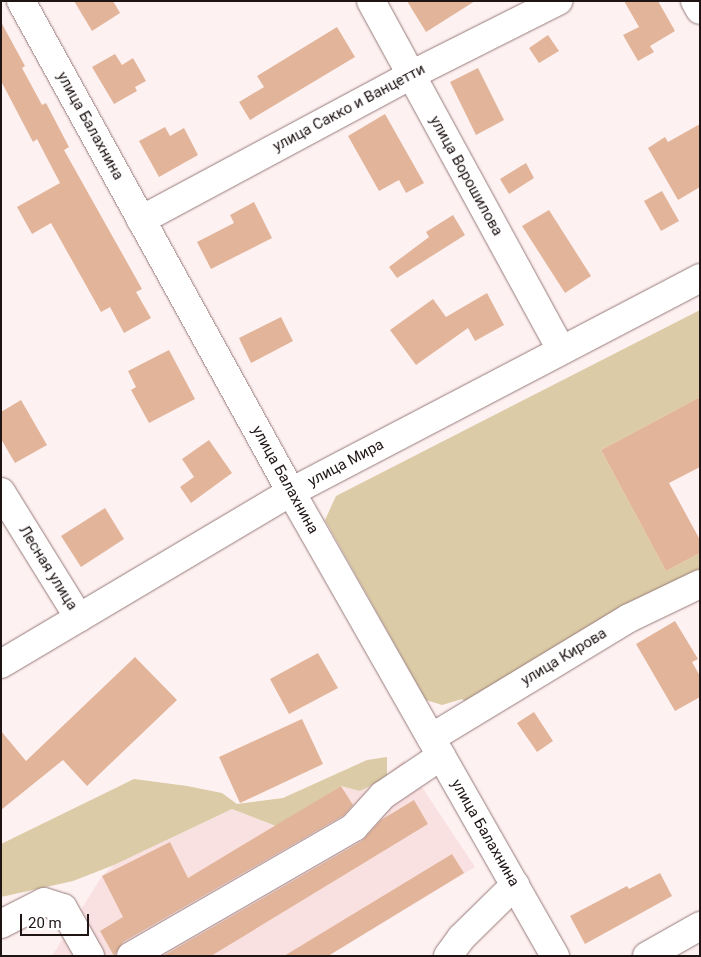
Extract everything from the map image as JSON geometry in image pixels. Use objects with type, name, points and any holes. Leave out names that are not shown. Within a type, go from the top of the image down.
[{"type":"street","name":"улица Балахнина","points":[[21,1],[291,492],[556,956]]},
{"type":"street","name":"улица Ворошилова","points":[[371,1],[561,350]]},
{"type":"street","name":"улица Сакко и Ванцетти","points":[[142,220],[411,74],[558,1]]},
{"type":"street","points":[[695,1],[700,10]]},
{"type":"street","name":"улица Мира","points":[[1,664],[291,492],[700,278]]},
{"type":"street","name":"Лесная улица","points":[[1,492],[79,618]]},
{"type":"street","name":"улица Кирова","points":[[131,956],[354,827],[383,795],[436,747],[629,618],[698,589]]},
{"type":"street","points":[[448,956],[461,938],[515,885]]},
{"type":"street","points":[[1,924],[44,902],[63,908],[90,956]]},
{"type":"street","points":[[647,956],[700,926]]},
{"type":"shaded area","points":[[700,310],[700,397],[601,450],[666,571],[700,553],[700,573],[469,705],[462,699],[442,705],[426,700],[325,520],[336,496]]},
{"type":"shaded area","points":[[387,757],[387,775],[378,782],[360,791],[341,786],[276,826],[232,809],[114,865],[73,881],[1,897],[1,844],[134,779],[222,793],[237,804],[283,798],[367,760]]},
{"type":"shaded area","points":[[404,760],[475,867],[328,956],[52,956],[102,876],[114,865],[232,809],[276,826],[341,786],[360,791],[378,782]]},
{"type":"building","points":[[74,1],[113,1],[120,13],[92,31]]},
{"type":"building","points":[[407,1],[475,1],[426,32]]},
{"type":"building","points":[[624,1],[658,1],[675,31],[650,46],[654,52],[638,61],[623,35],[639,27]]},
{"type":"building","points":[[1,22],[25,66],[22,68],[42,105],[46,103],[69,147],[64,150],[142,289],[136,292],[151,318],[124,333],[110,307],[101,312],[51,223],[32,234],[17,207],[60,183],[37,139],[33,142],[1,81]]},
{"type":"building","points":[[337,27],[355,57],[250,120],[239,102],[264,87],[257,76]]},
{"type":"building","points":[[548,35],[559,51],[539,63],[529,48]]},
{"type":"building","points":[[115,54],[122,65],[133,58],[146,81],[135,87],[137,91],[114,104],[92,67]]},
{"type":"building","points":[[478,68],[504,120],[476,135],[450,82]]},
{"type":"building","points":[[385,114],[424,183],[406,193],[399,180],[379,191],[348,136]]},
{"type":"building","points":[[700,124],[700,187],[678,200],[648,148],[665,137],[668,142]]},
{"type":"building","points":[[165,127],[170,136],[184,128],[198,155],[159,177],[139,141]]},
{"type":"building","points":[[526,163],[534,178],[509,194],[500,179]]},
{"type":"building","points":[[662,191],[679,221],[661,231],[644,201]]},
{"type":"building","points":[[254,202],[272,238],[211,269],[197,242],[234,223],[230,215]]},
{"type":"building","points":[[549,210],[591,276],[565,293],[522,226]]},
{"type":"building","points":[[453,215],[465,235],[397,278],[389,267],[429,237],[426,232]]},
{"type":"building","points":[[487,293],[504,325],[475,341],[468,328],[416,365],[390,330],[433,299],[446,317]]},
{"type":"building","points":[[281,317],[293,341],[251,363],[239,338]]},
{"type":"building","points":[[169,350],[195,399],[149,423],[131,390],[136,387],[128,371]]},
{"type":"building","points":[[700,397],[700,467],[669,483],[700,540],[700,553],[666,571],[601,450]]},
{"type":"building","points":[[21,400],[47,445],[15,463],[1,439],[1,412]]},
{"type":"building","points":[[209,440],[232,473],[191,503],[180,487],[194,477],[182,459]]},
{"type":"building","points":[[105,508],[124,539],[81,567],[61,536]]},
{"type":"building","points":[[675,621],[698,659],[692,662],[700,676],[700,697],[675,711],[636,644]]},
{"type":"building","points":[[318,653],[338,688],[289,714],[270,679]]},
{"type":"building","points":[[135,657],[177,700],[87,786],[63,760],[1,810],[1,731],[26,761]]},
{"type":"building","points":[[534,712],[553,741],[537,752],[517,723]]},
{"type":"building","points":[[302,719],[323,764],[240,803],[219,757]]},
{"type":"building","points":[[341,786],[353,805],[344,815],[123,942],[114,956],[100,931],[123,917],[102,876],[170,842],[188,878]]},
{"type":"building","points":[[414,800],[428,824],[211,956],[163,956],[362,841],[381,820]]},
{"type":"building","points":[[452,854],[464,873],[328,956],[284,956]]},
{"type":"building","points":[[660,873],[672,896],[585,944],[570,916],[627,886],[629,889]]}]
